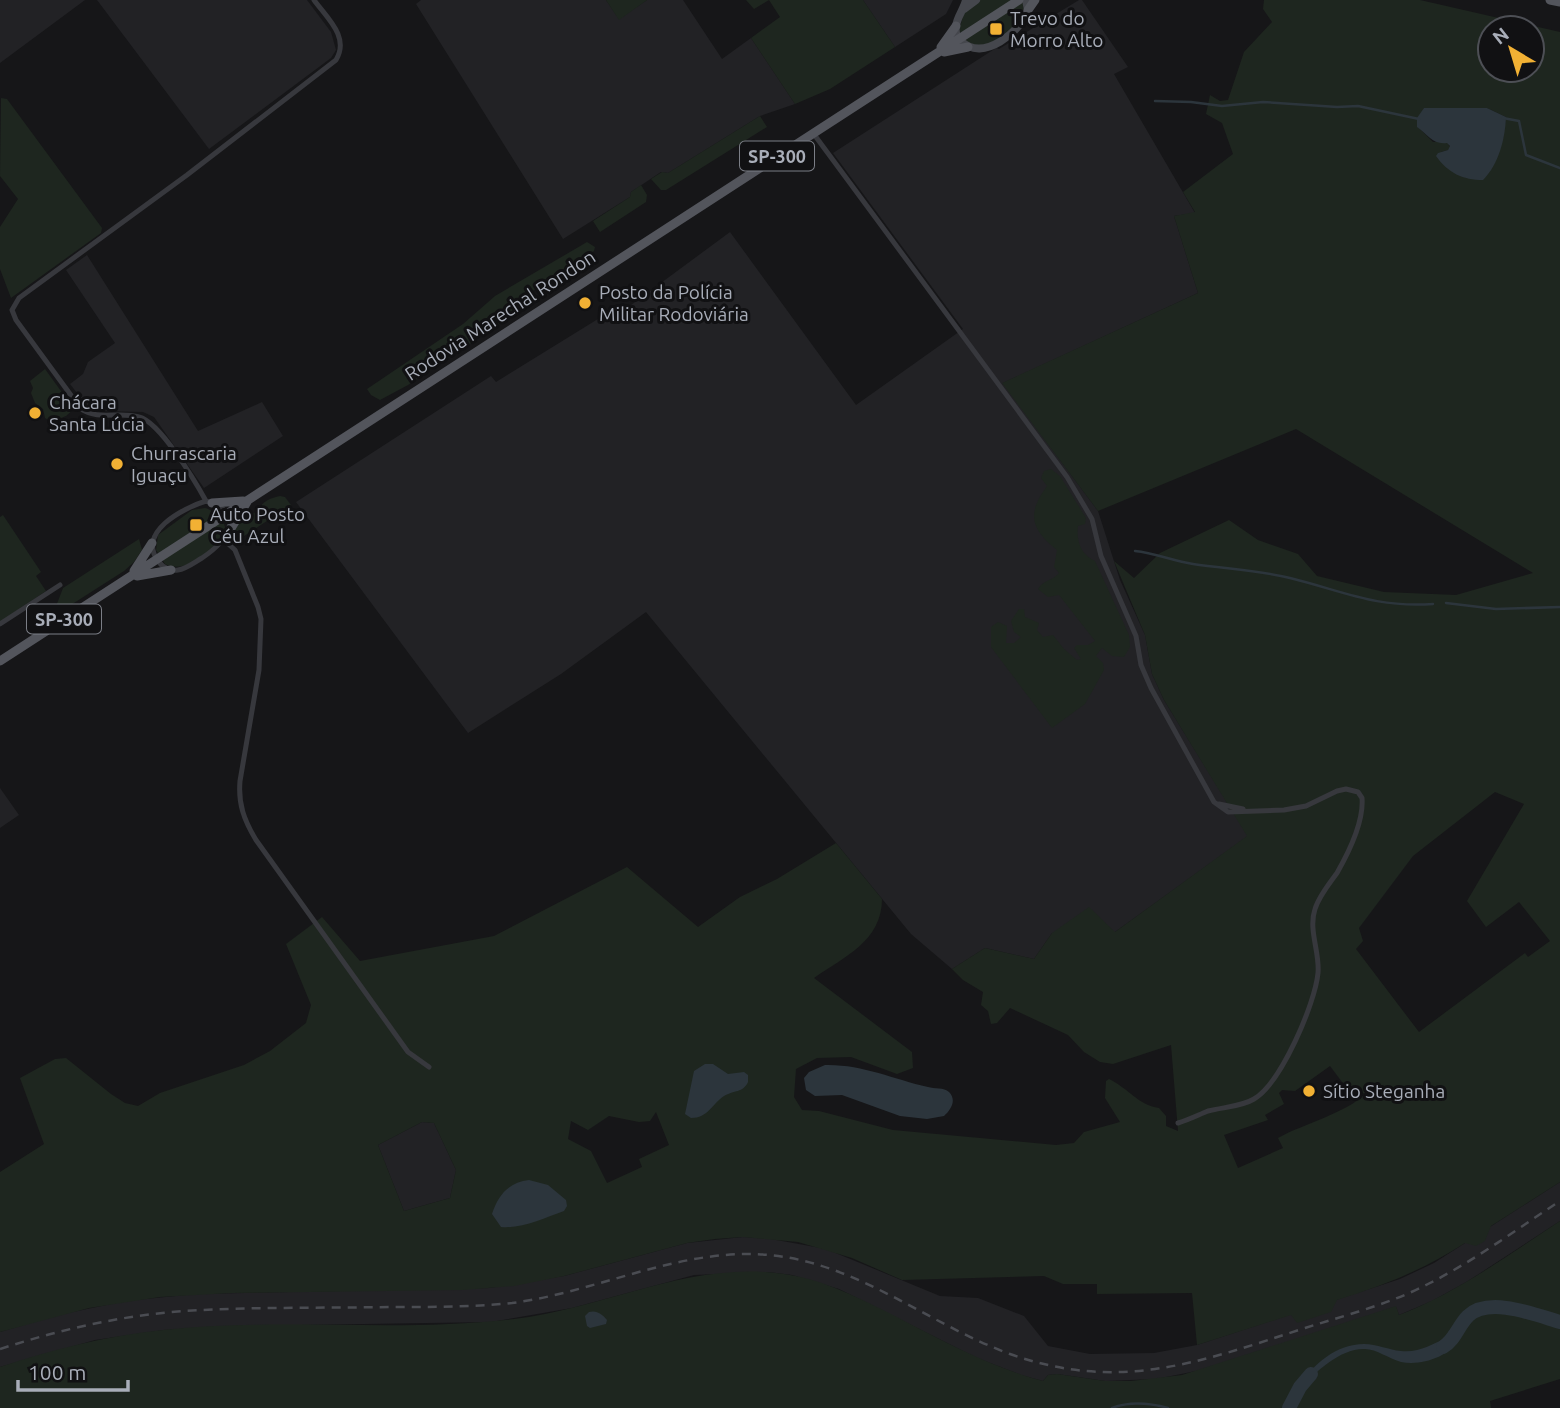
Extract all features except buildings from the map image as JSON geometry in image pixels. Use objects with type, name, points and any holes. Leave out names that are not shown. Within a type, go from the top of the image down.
[{"type":"main road","points":[[936,54],[956,26],[966,0]]},
{"type":"main road","points":[[962,11],[976,0]]},
{"type":"main road","name":"Rodovia Marechal Rondon","points":[[0,661],[1019,0]]},
{"type":"main road","points":[[936,54],[968,47],[982,48],[999,41],[1021,25],[1027,5],[1035,0]]},
{"type":"main road","points":[[1550,0],[1560,2]]},
{"type":"main road","points":[[956,26],[959,39],[968,47]]},
{"type":"main road","points":[[209,502],[248,500]]},
{"type":"main road","points":[[230,530],[248,500]]},
{"type":"main road","points":[[128,578],[152,543]]},
{"type":"main road","points":[[128,578],[171,570]]},
{"type":"street","points":[[209,502],[193,506],[161,527],[154,535],[152,543],[157,559],[171,570],[190,565],[224,540],[230,530],[225,514],[209,502],[151,423],[138,416],[96,415],[80,409],[16,320],[12,310],[19,298],[144,207],[336,60],[341,51],[341,38],[313,0]]},
{"type":"street","points":[[813,134],[1067,477],[1087,509],[1104,566],[1136,636],[1141,665],[1214,802],[1228,812],[1295,809],[1346,789],[1358,792],[1362,798],[1347,855],[1319,899],[1313,914],[1318,962],[1316,987],[1294,1043],[1274,1080],[1250,1101],[1178,1123]]},
{"type":"street","points":[[224,540],[235,550],[261,619],[259,670],[240,780],[242,813],[256,840],[408,1052],[429,1067]]},
{"type":"street","points":[[0,624],[60,585]]},
{"type":"shaded area","points":[[0,0],[85,0],[0,63]]},
{"type":"shaded area","points":[[97,0],[307,0],[331,32],[336,50],[331,58],[209,149]]},
{"type":"shaded area","points":[[421,0],[606,0],[619,19],[647,0],[683,0],[722,59],[751,38],[795,104],[760,116],[668,173],[661,172],[631,192],[630,197],[563,239],[416,4]]},
{"type":"shaded area","points":[[606,0],[647,0],[619,20]]},
{"type":"shaded area","points":[[746,0],[769,0],[754,9]]},
{"type":"shaded area","points":[[769,0],[863,0],[895,47],[830,89],[795,104],[751,38],[780,17]]},
{"type":"shaded area","points":[[863,0],[953,0],[946,14],[895,47]]},
{"type":"shaded area","name":"Trevo do Morro Alto","points":[[968,0],[1023,0],[1024,7],[1018,22],[1007,34],[993,43],[978,46],[969,44],[959,30]]},
{"type":"shaded area","points":[[1082,0],[1128,67],[1114,74],[1195,213],[1174,216],[1198,293],[1003,383],[1098,511],[1120,580],[1145,635],[1152,674],[1164,700],[1248,836],[1115,932],[1052,933],[1034,959],[985,948],[952,969],[911,934],[646,612],[561,674],[468,733],[296,502],[491,376],[496,382],[619,306],[623,311],[730,232],[856,405],[963,329],[833,153],[996,48],[999,49]]},
{"type":"shaded area","points":[[1264,0],[1420,0],[1481,14],[1476,14],[1476,84],[1546,84],[1546,29],[1560,32],[1560,1182],[1491,1226],[1485,1241],[1476,1246],[1465,1243],[1403,1276],[1337,1300],[1331,1312],[1297,1323],[1291,1315],[1197,1345],[1192,1293],[1097,1294],[1097,1284],[1063,1284],[1044,1276],[902,1280],[852,1258],[798,1242],[743,1237],[687,1243],[564,1276],[514,1286],[463,1290],[232,1293],[160,1297],[89,1308],[0,1332],[0,1172],[44,1144],[20,1078],[55,1059],[66,1058],[111,1094],[125,1103],[138,1106],[160,1093],[244,1065],[270,1051],[306,1023],[311,1005],[286,944],[322,917],[360,961],[494,936],[627,867],[698,927],[740,897],[777,879],[836,843],[882,899],[880,914],[876,926],[859,946],[814,978],[912,1052],[913,1068],[897,1074],[851,1057],[817,1058],[796,1069],[794,1097],[802,1110],[819,1111],[893,1130],[1056,1145],[1074,1143],[1084,1132],[1120,1122],[1105,1098],[1106,1081],[1109,1079],[1139,1100],[1159,1108],[1166,1116],[1166,1126],[1178,1131],[1171,1045],[1113,1064],[1100,1062],[1084,1052],[1068,1035],[1010,1008],[997,1023],[991,1024],[988,1011],[981,1005],[983,992],[963,980],[952,969],[985,948],[1034,959],[1052,933],[1089,907],[1115,932],[1247,836],[1164,700],[1152,674],[1145,635],[1114,561],[1134,578],[1160,553],[1229,520],[1258,540],[1298,554],[1317,576],[1384,592],[1456,595],[1533,573],[1296,429],[1098,511],[1002,383],[1198,293],[1174,216],[1195,212],[1183,192],[1233,154],[1222,123],[1206,114],[1210,95],[1220,101],[1228,100],[1244,52],[1272,22],[1263,9]],"holes":[[[1424,108],[1487,108],[1506,117],[1503,138],[1438,153],[1448,150],[1450,147],[1447,142],[1433,142],[1418,127]],[[1495,792],[1524,804],[1467,901],[1486,927],[1519,902],[1550,941],[1528,957],[1525,953],[1419,1032],[1356,949],[1363,941],[1359,928],[1413,856]],[[1330,1066],[1342,1082],[1365,1094],[1336,1113],[1278,1138],[1283,1148],[1238,1168],[1224,1135],[1268,1120],[1265,1115],[1284,1104],[1279,1093],[1282,1090],[1295,1091]],[[656,1112],[669,1145],[639,1159],[642,1167],[607,1183],[591,1151],[568,1139],[571,1121],[588,1130],[609,1116],[639,1122],[650,1121]],[[422,1122],[434,1123],[456,1170],[450,1198],[404,1211],[378,1145]]]},
{"type":"shaded area","points":[[1,98],[7,99],[102,228],[101,233],[11,298],[0,269],[0,227],[18,199],[0,176]]},
{"type":"shaded area","points":[[1424,108],[1487,108],[1506,117],[1500,151],[1489,174],[1483,180],[1456,174],[1436,156],[1450,146],[1434,141],[1417,127],[1417,118]]},
{"type":"shaded area","points":[[760,116],[767,127],[666,190],[661,190],[651,179],[662,172],[668,173]]},
{"type":"shaded area","points":[[641,185],[647,195],[646,202],[600,232],[593,221],[630,197],[631,192]]},
{"type":"shaded area","points":[[587,242],[595,247],[594,251],[528,294],[520,301],[512,316],[408,385],[380,400],[371,395],[367,389],[463,324],[495,296]]},
{"type":"shaded area","points":[[590,254],[595,262],[554,289],[549,281]]},
{"type":"shaded area","points":[[87,255],[198,431],[262,402],[283,436],[204,488],[154,417],[143,412],[100,411],[87,406],[70,384],[83,374],[88,362],[115,343],[66,270]]},
{"type":"shaded area","points":[[45,369],[74,409],[66,416],[51,422],[45,418],[43,409],[35,403],[31,393],[33,388],[30,381]]},
{"type":"shaded area","points":[[1051,469],[1060,476],[1086,518],[1085,524],[1078,526],[1079,542],[1086,555],[1095,561],[1129,635],[1130,647],[1124,657],[1112,656],[1102,648],[1096,656],[1103,663],[1104,670],[1085,704],[1052,728],[991,647],[991,627],[998,622],[1007,626],[1006,643],[1014,643],[1021,637],[1014,632],[1011,621],[1019,609],[1024,609],[1025,617],[1039,623],[1037,630],[1043,637],[1053,635],[1077,660],[1081,659],[1074,648],[1095,641],[1059,595],[1048,597],[1038,589],[1059,573],[1054,567],[1057,550],[1041,535],[1034,520],[1036,505],[1047,486],[1041,478],[1044,471]]},
{"type":"shaded area","points":[[285,497],[291,505],[235,542],[232,534],[240,519],[258,511],[267,500]]},
{"type":"shaded area","points":[[205,508],[220,517],[226,533],[214,547],[190,564],[173,567],[165,564],[156,550],[158,535],[192,510]]},
{"type":"shaded area","points":[[3,515],[41,572],[36,576],[46,591],[0,622],[0,517]]},
{"type":"shaded area","points":[[139,539],[142,550],[124,571],[52,617],[63,588]]},
{"type":"shaded area","points":[[0,788],[19,815],[0,828]]},
{"type":"shaded area","points":[[705,1064],[713,1064],[728,1074],[744,1072],[748,1075],[748,1082],[741,1090],[724,1096],[702,1116],[691,1118],[685,1114],[694,1071]]},
{"type":"shaded area","points":[[825,1065],[864,1069],[944,1089],[953,1098],[952,1105],[944,1116],[927,1119],[900,1116],[842,1095],[815,1096],[806,1090],[804,1078],[809,1072]]},
{"type":"shaded area","points":[[422,1122],[434,1123],[456,1170],[450,1198],[404,1211],[378,1145]]},
{"type":"shaded area","points":[[529,1180],[548,1185],[566,1200],[567,1206],[564,1211],[533,1222],[501,1227],[492,1214],[498,1201],[510,1187]]},
{"type":"shaded area","points":[[1560,1182],[1560,1221],[1468,1281],[1432,1301],[1399,1315],[1396,1307],[1206,1369],[1156,1379],[1105,1381],[1057,1374],[1048,1375],[1043,1381],[1021,1375],[977,1358],[839,1289],[792,1275],[768,1272],[694,1275],[572,1308],[491,1322],[233,1326],[164,1330],[95,1340],[0,1367],[0,1332],[54,1316],[125,1301],[196,1294],[489,1288],[564,1276],[687,1243],[743,1237],[826,1249],[940,1296],[978,1298],[1024,1316],[1048,1346],[1090,1354],[1154,1353],[1197,1345],[1400,1279],[1434,1263]]},
{"type":"shaded area","points":[[1560,1221],[1560,1379],[1490,1401],[1491,1408],[0,1408],[0,1367],[60,1349],[121,1336],[207,1326],[427,1325],[514,1319],[549,1313],[685,1279],[720,1273],[754,1272],[790,1275],[831,1286],[986,1361],[1043,1381],[1048,1375],[1057,1374],[1105,1381],[1182,1375],[1396,1306],[1399,1315],[1462,1285]]},
{"type":"shaded area","points":[[589,1312],[601,1314],[607,1320],[606,1324],[590,1328],[587,1326],[585,1316]]},
{"type":"shaded area","points":[[1449,1330],[1460,1339],[1449,1351],[1434,1359],[1409,1363],[1374,1351],[1356,1350],[1330,1362],[1300,1387],[1318,1363],[1344,1347],[1364,1344],[1414,1351],[1447,1338]]},
{"type":"waterway","points":[[1155,101],[1222,106],[1263,102],[1358,106],[1419,119]]},
{"type":"waterway","points":[[1503,118],[1519,121],[1526,155],[1560,168]]},
{"type":"waterway","points":[[1135,551],[1193,564],[1278,575],[1376,601],[1412,605],[1433,604]]},
{"type":"waterway","points":[[1446,603],[1496,609],[1560,607]]},
{"type":"waterway","points":[[1443,1347],[1451,1341],[1468,1316],[1477,1310],[1500,1307],[1560,1322]]},
{"type":"waterway","points":[[1289,1408],[1300,1387],[1311,1374]]},
{"type":"waterway","points":[[1112,1408],[1140,1403],[1168,1408]]},
{"type":"railway","points":[[0,1349],[49,1334],[150,1314],[250,1308],[512,1303],[576,1290],[671,1264],[736,1254],[802,1260],[833,1270],[1010,1354],[1050,1365],[1088,1371],[1124,1372],[1159,1368],[1230,1352],[1399,1297],[1462,1265],[1560,1201]]},
{"type":"place","name":"Trevo do Morro Alto","points":[[996,29]]},
{"type":"place","name":"Posto da Polícia Militar Rodoviária","points":[[585,303]]},
{"type":"place","name":"Chácara Santa Lúcia","points":[[35,413]]},
{"type":"place","name":"Churrascaria Iguaçu","points":[[117,464]]},
{"type":"place","name":"Auto Posto Céu Azul","points":[[196,525]]},
{"type":"place","name":"Sítio Steganha","points":[[1309,1091]]}]
